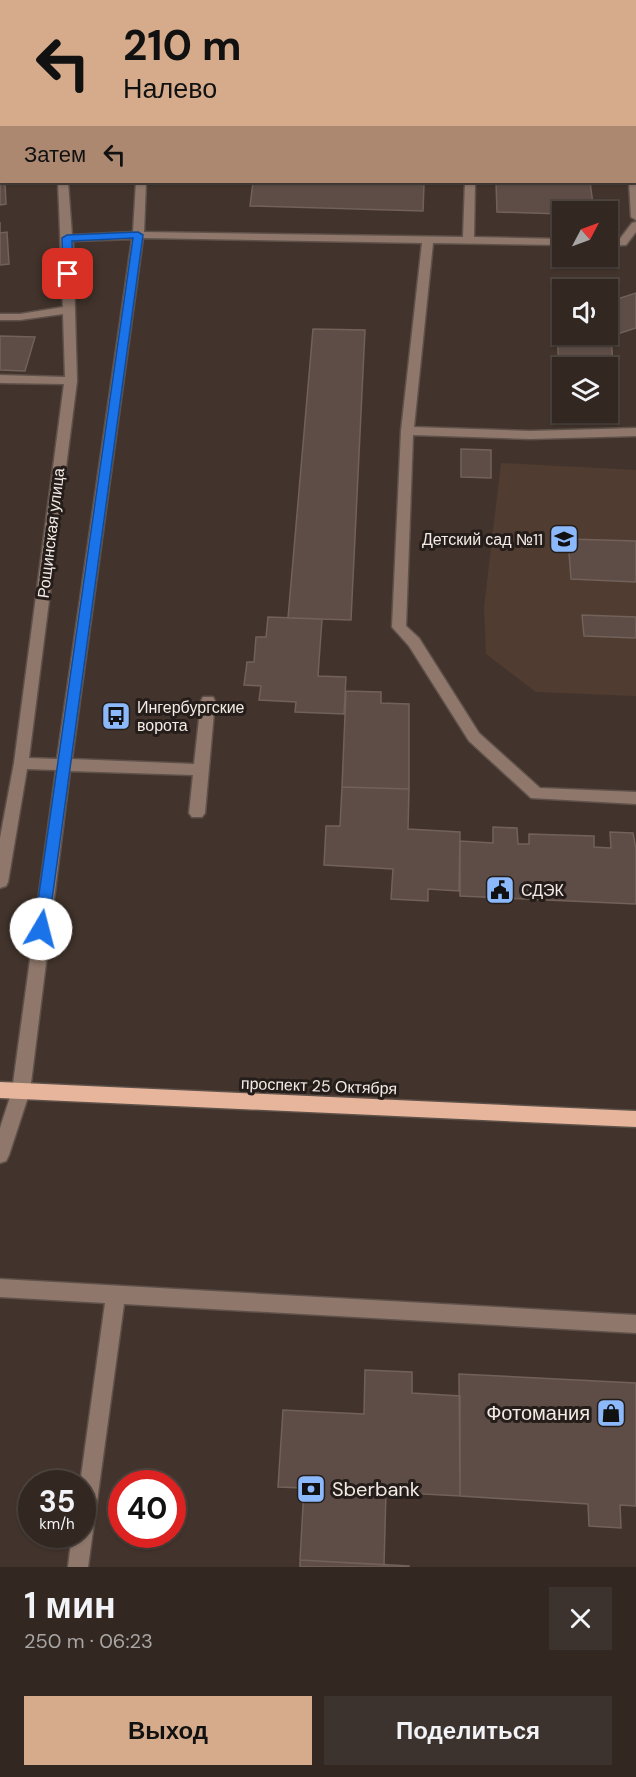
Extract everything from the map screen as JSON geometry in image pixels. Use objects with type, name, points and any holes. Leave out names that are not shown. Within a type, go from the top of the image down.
[{"type":"main road","name":"проспект 25 Октября","points":[[0,1090],[636,1119]]},
{"type":"street","name":"Рощинская улица","points":[[0,882],[21,763],[71,381],[63,183]]},
{"type":"street","points":[[0,1155],[21,1091],[64,763],[138,235],[141,183]]},
{"type":"street","points":[[468,240],[470,183]]},
{"type":"street","points":[[634,183],[636,216]]},
{"type":"street","points":[[618,243],[622,243],[636,225]]},
{"type":"street","points":[[67,238],[138,235],[552,242]]},
{"type":"street","points":[[428,241],[407,431],[399,627],[414,642],[474,737],[536,794],[636,798]]},
{"type":"street","points":[[0,317],[20,317],[69,310]]},
{"type":"street","points":[[0,379],[71,381]]},
{"type":"street","points":[[407,431],[530,435],[636,432]]},
{"type":"street","points":[[197,813],[208,701]]},
{"type":"street","points":[[21,763],[201,770]]},
{"type":"street","points":[[0,1288],[636,1324]]},
{"type":"street","points":[[78,1567],[116,1295]]},
{"type":"shaded area","name":"Детский сад №11","points":[[501,463],[636,470],[636,696],[536,692],[486,654],[484,608]]},
{"type":"building","points":[[253,183],[424,184],[423,211],[250,206]]},
{"type":"building","points":[[496,183],[590,183],[593,201],[552,201],[552,214],[497,212]]},
{"type":"building","points":[[0,184],[5,184],[6,204],[0,205]]},
{"type":"building","points":[[7,232],[9,264],[0,265],[0,233]]},
{"type":"building","points":[[636,293],[636,328],[618,334],[618,299]]},
{"type":"building","points":[[313,329],[365,330],[351,620],[288,618]]},
{"type":"building","points":[[0,336],[35,337],[25,371],[0,370]]},
{"type":"building","points":[[558,345],[612,345],[612,357],[558,357]]},
{"type":"building","points":[[461,449],[491,450],[491,478],[461,477]]},
{"type":"building","points":[[568,539],[636,541],[636,582],[571,579]]},
{"type":"building","points":[[582,615],[636,617],[636,638],[584,636]]},
{"type":"building","points":[[268,617],[322,619],[318,676],[346,677],[344,714],[295,712],[296,702],[259,700],[261,686],[244,685],[247,662],[254,662],[256,637],[266,637]]},
{"type":"building","points":[[346,691],[381,692],[381,703],[409,704],[409,789],[342,787]]},
{"type":"building","points":[[342,787],[409,789],[408,829],[460,832],[459,891],[428,889],[428,901],[391,899],[393,869],[324,865],[326,826],[340,826]]},
{"type":"building","points":[[493,827],[517,828],[518,844],[529,844],[529,834],[594,836],[594,847],[611,848],[610,832],[633,833],[636,849],[636,904],[460,896],[460,841],[493,843]]},
{"type":"building","points":[[365,1370],[412,1372],[412,1393],[460,1396],[460,1496],[386,1492],[384,1565],[300,1560],[304,1488],[278,1487],[283,1410],[364,1414]]},
{"type":"building","points":[[459,1374],[636,1383],[636,1506],[620,1505],[621,1528],[589,1526],[588,1504],[460,1496]]},
{"type":"building","points":[[300,1560],[409,1566],[409,1567],[300,1567]]},
{"type":"place","name":"Детский сад №11","points":[[564,539]]},
{"type":"place","name":"Ингербургские ворота","points":[[116,716]]},
{"type":"place","name":"СДЭК","points":[[500,890]]},
{"type":"place","name":"Фотомания","points":[[611,1413]]},
{"type":"place","name":"Sberbank","points":[[311,1489]]},
{"type":"route","points":[[41,929],[138,235],[67,238],[68,274]]}]
